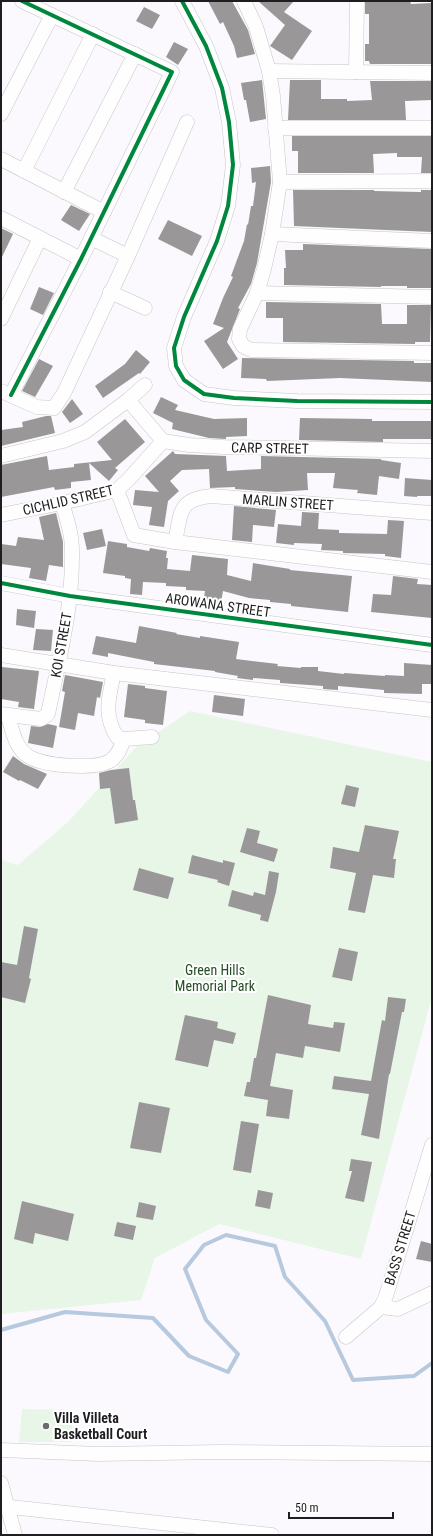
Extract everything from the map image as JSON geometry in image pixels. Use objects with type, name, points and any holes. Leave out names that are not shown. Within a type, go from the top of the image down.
[{"type":"street","points":[[22,1],[172,72],[81,259],[6,393],[37,407],[54,408],[64,393],[128,256],[187,122]]},
{"type":"street","points":[[182,1],[206,46],[222,88],[229,122],[233,165],[228,206],[219,234],[184,317],[174,348],[176,366],[184,380],[204,394],[234,398],[297,402],[432,402]]},
{"type":"street","points":[[244,1],[256,27],[269,71],[273,96],[280,182],[272,234],[264,269],[257,293],[240,329],[239,339],[243,346],[251,350],[432,353]]},
{"type":"street","points":[[356,72],[357,1]]},
{"type":"street","points":[[1,114],[52,15]]},
{"type":"street","points":[[24,171],[93,34]]},
{"type":"street","points":[[64,192],[135,54]]},
{"type":"street","points":[[269,71],[432,73]]},
{"type":"street","points":[[275,128],[432,128]]},
{"type":"street","points":[[1,160],[104,212]]},
{"type":"street","points":[[280,182],[432,181]]},
{"type":"street","points":[[1,218],[81,259]]},
{"type":"street","points":[[272,234],[432,241]]},
{"type":"street","points":[[1,319],[40,238]]},
{"type":"street","points":[[91,238],[128,256]]},
{"type":"street","points":[[110,292],[145,308]]},
{"type":"street","points":[[257,293],[432,297]]},
{"type":"street","points":[[1,456],[63,441],[85,432],[128,400],[145,385]]},
{"type":"street","points":[[128,400],[163,441]]},
{"type":"street","name":"CARP STREET","points":[[163,441],[189,445],[224,447],[432,451]]},
{"type":"street","name":"CICHLID STREET","points":[[1,515],[62,503],[116,490],[128,480],[163,441]]},
{"type":"street","points":[[116,490],[134,535],[174,542],[432,572]]},
{"type":"street","name":"MARLIN STREET","points":[[174,542],[183,508],[189,501],[197,497],[219,497],[432,513]]},
{"type":"street","name":"KOI STREET","points":[[5,715],[41,719],[48,714],[65,630],[70,596],[72,550],[69,525],[62,503]]},
{"type":"street","name":"AROWANA STREET","points":[[1,583],[70,596],[432,645]]},
{"type":"street","points":[[1,655],[114,673],[432,710]]},
{"type":"street","points":[[114,673],[108,701],[111,728],[117,737],[124,739],[152,737]]},
{"type":"street","points":[[5,715],[19,746],[28,756],[42,761],[68,766],[97,766],[110,761],[119,753],[124,739]]},
{"type":"street","name":"BASS STREET","points":[[346,1337],[381,1307],[386,1296],[432,1146]]},
{"type":"street","points":[[381,1307],[398,1309],[432,1293]]},
{"type":"street","points":[[1,1450],[98,1454],[221,1452],[432,1454]]},
{"type":"street","points":[[1,1483],[4,1506],[15,1535]]},
{"type":"street","points":[[4,1506],[272,1535]]},
{"type":"green space","name":"Green Hills Memorial Park","points":[[190,711],[432,762],[432,997],[361,1259],[219,1224],[155,1258],[141,1300],[1,1314],[1,860],[18,865],[69,821],[136,747]]},
{"type":"green space","name":"Villa Villeta Basketball Court","points":[[22,1409],[72,1410],[72,1442],[19,1442]]},
{"type":"building","points":[[208,1],[232,1],[248,30],[255,54],[237,58],[234,46],[223,22],[220,24]]},
{"type":"building","points":[[258,1],[294,1],[284,12],[312,31],[292,60],[270,46],[285,25]]},
{"type":"building","points":[[365,1],[410,1],[411,4],[432,3],[432,64],[370,64],[369,61],[365,61],[365,44],[369,44],[369,14],[365,14]]},
{"type":"building","points":[[144,7],[160,15],[152,29],[136,21]]},
{"type":"building","points":[[174,42],[188,49],[178,65],[166,57]]},
{"type":"building","points":[[262,80],[266,119],[250,122],[241,83]]},
{"type":"building","points":[[290,80],[321,80],[321,99],[347,99],[347,101],[372,100],[370,81],[432,81],[432,100],[405,101],[406,120],[288,120]]},
{"type":"building","points":[[292,136],[432,136],[432,173],[421,173],[422,157],[397,157],[397,153],[373,154],[374,173],[298,173],[298,151],[292,151]]},
{"type":"building","points":[[270,166],[271,182],[257,263],[251,284],[238,308],[240,309],[227,342],[238,359],[223,369],[204,341],[224,328],[213,324],[233,277],[231,276],[244,241],[251,206],[253,206],[256,182],[252,183],[251,168]]},
{"type":"building","points":[[293,190],[374,190],[421,192],[421,190],[432,190],[432,232],[294,226]]},
{"type":"building","points":[[71,205],[90,214],[79,231],[61,220]]},
{"type":"building","points":[[168,220],[202,236],[192,256],[158,239]]},
{"type":"building","points":[[1,228],[13,234],[1,259]]},
{"type":"building","points":[[303,244],[432,249],[431,288],[407,288],[407,286],[381,287],[284,285],[284,268],[286,268],[285,250],[303,250]]},
{"type":"building","points":[[39,287],[54,293],[43,315],[30,309]]},
{"type":"building","points":[[266,302],[381,304],[382,324],[407,324],[407,305],[431,305],[430,342],[415,342],[415,344],[283,342],[283,318],[266,318]]},
{"type":"building","points":[[136,350],[150,362],[140,374],[139,373],[103,398],[95,386],[125,364]]},
{"type":"building","points":[[242,358],[414,361],[414,363],[432,363],[432,382],[340,378],[267,381],[266,379],[241,378]]},
{"type":"building","points":[[39,359],[53,366],[35,397],[22,391]]},
{"type":"building","points":[[161,397],[178,405],[175,410],[214,419],[247,418],[247,436],[226,437],[226,439],[209,438],[172,429],[173,423],[153,413]]},
{"type":"building","points":[[72,399],[83,414],[70,423],[62,412]]},
{"type":"building","points":[[51,416],[55,433],[1,446],[1,430],[23,427],[22,422]]},
{"type":"building","points":[[300,418],[372,419],[372,421],[432,421],[432,439],[383,439],[383,442],[299,440]]},
{"type":"building","points":[[125,419],[145,442],[115,468],[118,470],[109,481],[89,463],[91,480],[71,482],[71,488],[55,490],[54,487],[1,497],[1,465],[47,456],[49,470],[74,467],[74,464],[112,460],[97,442]]},
{"type":"building","points":[[173,451],[175,454],[226,456],[227,471],[261,469],[261,456],[381,459],[401,463],[399,479],[379,476],[377,495],[357,493],[358,490],[333,488],[335,473],[307,473],[308,490],[276,492],[235,489],[235,487],[210,488],[209,469],[182,470],[170,481],[179,491],[168,501],[164,527],[149,525],[152,507],[133,505],[135,490],[159,492],[145,476]]},
{"type":"building","points":[[405,478],[432,480],[432,496],[404,496]]},
{"type":"building","points":[[234,506],[276,510],[274,527],[253,525],[252,542],[232,540]]},
{"type":"building","points":[[302,512],[319,513],[318,529],[339,530],[339,533],[387,534],[388,520],[404,521],[401,558],[385,556],[385,554],[343,553],[343,551],[321,550],[322,544],[294,543],[294,545],[276,543],[278,524],[301,526]]},
{"type":"building","points":[[56,513],[63,542],[63,567],[49,565],[46,581],[29,578],[31,568],[1,564],[1,544],[16,546],[18,537],[44,540],[39,517]]},
{"type":"building","points":[[102,529],[106,546],[87,550],[83,533]]},
{"type":"building","points":[[108,541],[127,544],[127,547],[149,551],[150,548],[167,551],[167,569],[190,571],[192,555],[228,559],[227,575],[251,581],[253,563],[290,570],[352,576],[348,612],[291,606],[291,604],[249,598],[223,591],[220,608],[203,605],[205,591],[186,590],[186,587],[166,586],[166,583],[143,582],[142,595],[130,594],[131,579],[125,578],[125,576],[103,573]]},
{"type":"building","points":[[393,576],[418,579],[417,584],[432,585],[432,618],[371,612],[373,594],[391,595]]},
{"type":"building","points":[[17,609],[36,611],[34,628],[16,625]]},
{"type":"building","points":[[139,626],[200,638],[200,636],[239,642],[236,659],[278,664],[277,666],[301,668],[318,667],[318,671],[344,674],[404,676],[404,663],[432,665],[432,684],[422,684],[422,694],[384,693],[384,690],[338,686],[338,690],[323,689],[323,686],[280,683],[280,680],[253,678],[253,680],[237,678],[238,676],[215,671],[154,664],[154,662],[108,653],[108,657],[92,654],[96,636],[136,643]]},
{"type":"building","points":[[36,629],[53,630],[51,651],[33,650]]},
{"type":"building","points":[[2,667],[39,671],[34,709],[18,707],[19,702],[1,699]]},
{"type":"building","points":[[65,675],[103,682],[100,698],[97,697],[94,716],[78,713],[75,730],[59,727],[65,692],[62,691]]},
{"type":"building","points":[[128,684],[167,691],[163,725],[145,723],[145,720],[124,717]]},
{"type":"building","points":[[214,695],[245,699],[243,716],[212,712]]},
{"type":"building","points":[[48,724],[57,726],[53,748],[28,743],[31,726],[40,727]]},
{"type":"building","points":[[13,756],[24,764],[47,774],[38,789],[3,772]]},
{"type":"building","points":[[129,768],[133,800],[135,800],[138,820],[115,824],[110,788],[100,789],[99,773]]},
{"type":"building","points":[[346,785],[359,788],[355,807],[341,804]]},
{"type":"building","points":[[365,825],[399,831],[393,859],[396,859],[394,878],[373,875],[365,913],[348,910],[356,873],[330,868],[333,847],[359,852]]},
{"type":"building","points":[[247,828],[260,831],[257,843],[278,849],[274,862],[240,852]]},
{"type":"building","points":[[192,855],[223,863],[223,860],[235,863],[229,886],[217,882],[218,880],[188,873]]},
{"type":"building","points":[[139,868],[174,878],[168,899],[133,890]]},
{"type":"building","points":[[269,871],[279,873],[276,892],[268,922],[260,920],[261,915],[228,906],[232,890],[253,896],[254,892],[265,895]]},
{"type":"building","points":[[24,926],[38,929],[29,978],[31,979],[25,1003],[1,997],[1,962],[17,965]]},
{"type":"building","points":[[339,948],[358,952],[352,981],[332,977]]},
{"type":"building","points":[[268,995],[311,1005],[308,1024],[333,1028],[334,1022],[345,1023],[340,1052],[305,1046],[303,1058],[276,1053],[270,1086],[293,1090],[289,1119],[266,1116],[268,1100],[244,1096],[247,1082],[250,1082],[254,1058],[256,1058]]},
{"type":"building","points":[[388,997],[406,999],[389,1074],[379,1139],[361,1135],[369,1094],[332,1089],[334,1076],[371,1081],[382,1020],[385,1021]]},
{"type":"building","points":[[185,1015],[218,1022],[217,1028],[236,1033],[233,1044],[214,1040],[208,1067],[175,1060]]},
{"type":"building","points":[[139,1102],[170,1108],[161,1153],[130,1148]]},
{"type":"building","points":[[241,1121],[259,1124],[251,1173],[233,1170]]},
{"type":"building","points":[[351,1159],[372,1162],[364,1202],[345,1198],[352,1171],[349,1171]]},
{"type":"building","points":[[258,1190],[273,1193],[270,1209],[255,1206]]},
{"type":"building","points":[[22,1201],[74,1214],[68,1241],[35,1233],[33,1244],[14,1239]]},
{"type":"building","points":[[139,1202],[156,1206],[153,1220],[136,1217]]},
{"type":"building","points":[[117,1222],[136,1226],[133,1240],[114,1236]]},
{"type":"building","points":[[421,1241],[432,1244],[432,1262],[416,1259]]},
{"type":"waterway","points":[[1,1330],[65,1312],[153,1318],[189,1356],[228,1372],[238,1354],[206,1320],[185,1269],[204,1245],[226,1235],[275,1246],[285,1277],[325,1321],[353,1380],[414,1376],[432,1363]]},
{"type":"cycle path","points":[[11,395],[81,259],[172,72],[22,1]]},
{"type":"cycle path","points":[[182,1],[206,46],[222,88],[229,122],[233,165],[228,206],[217,241],[184,317],[174,348],[176,366],[184,380],[204,394],[234,398],[297,401],[432,402]]},
{"type":"cycle path","points":[[1,583],[70,596],[432,645]]},
{"type":"place","name":"Villa Villeta Basketball Court","points":[[46,1426]]}]
